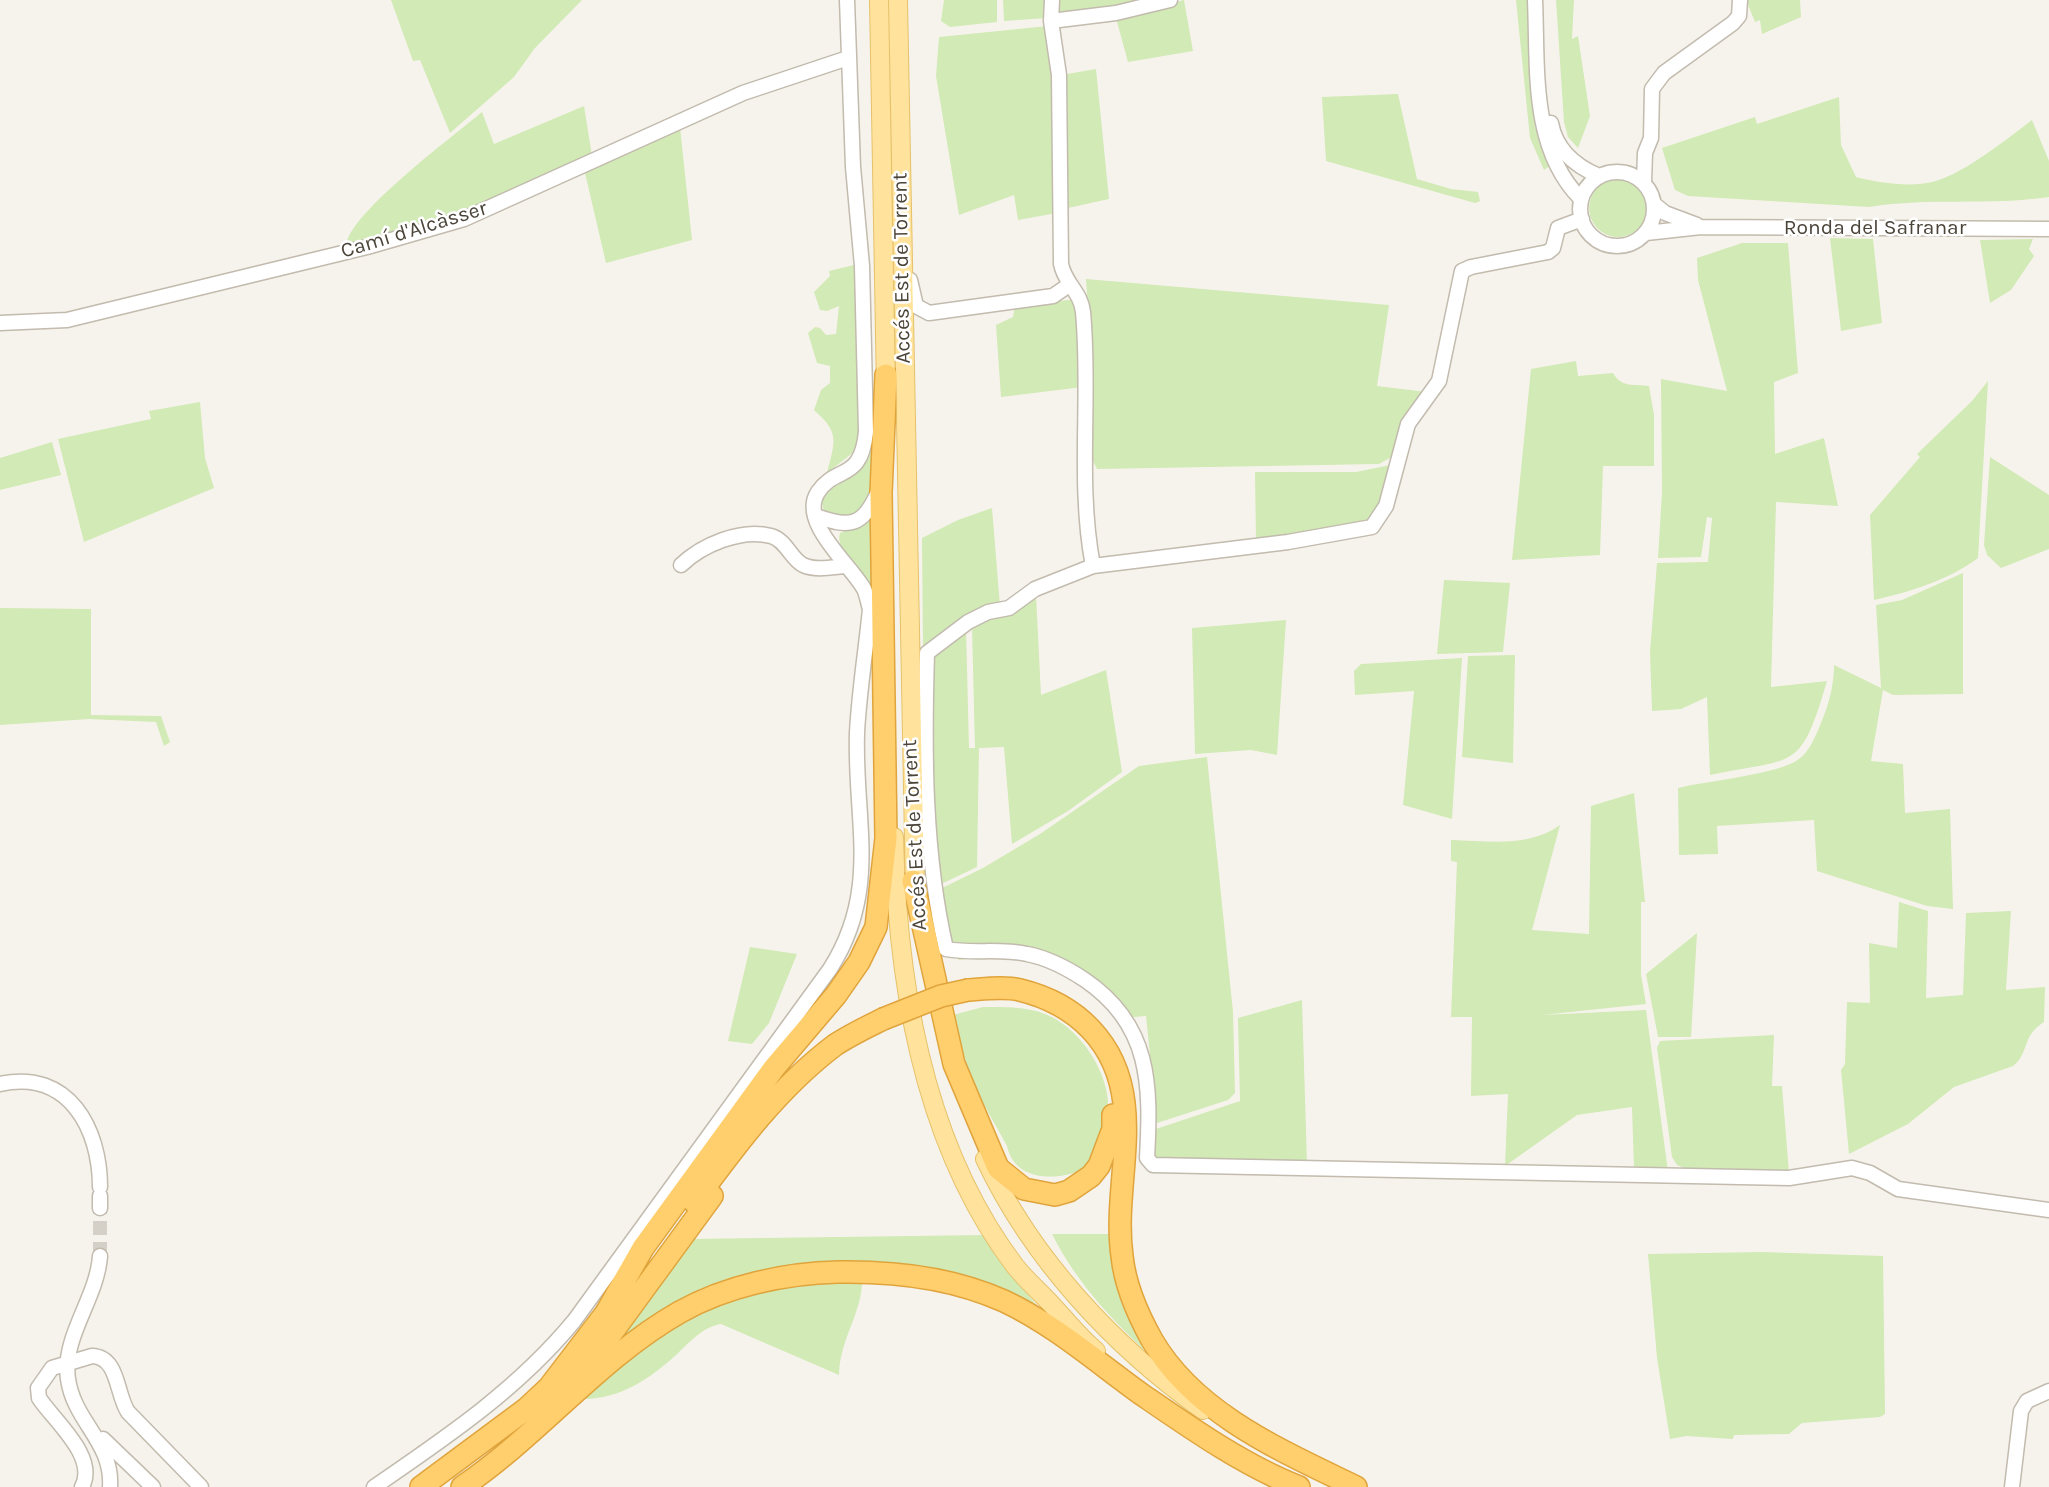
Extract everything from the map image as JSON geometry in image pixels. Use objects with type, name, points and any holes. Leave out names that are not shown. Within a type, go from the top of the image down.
[{"type":"highway","points":[[547,1390],[606,1313],[643,1248],[749,1101],[851,973],[876,927],[886,838],[882,485],[886,375]]},
{"type":"highway","points":[[421,1487],[547,1390],[590,1343],[744,1134],[793,1081],[836,1044],[884,1023],[941,996],[1022,1001],[1053,1011],[1079,1029],[1106,1068],[1113,1101],[1113,1129],[1098,1166],[1082,1184],[1069,1191],[1042,1194],[1024,1189],[998,1168],[954,1064],[913,881]]},
{"type":"highway","points":[[968,996],[1018,990],[1056,1002],[1089,1023],[1114,1063],[1124,1102],[1119,1197],[1122,1258],[1132,1299],[1153,1341],[1181,1380],[1233,1421],[1356,1487]]},
{"type":"highway","points":[[452,1487],[490,1459],[538,1416],[603,1345],[755,1138],[803,1085],[884,1023]]},
{"type":"highway","points":[[462,1487],[496,1464],[624,1350],[681,1311],[738,1289],[810,1272],[875,1271],[940,1281],[1004,1302],[1080,1348],[1145,1397],[1243,1459],[1299,1487]]},
{"type":"main road","name":"Accés Est de Torrent","points":[[879,0],[895,883],[903,968],[920,1054],[940,1120],[970,1193],[1016,1266],[1090,1346],[1243,1459]]},
{"type":"main road","name":"Accés Est de Torrent","points":[[898,0],[913,881],[923,965],[942,1049],[965,1115],[994,1177],[1044,1255],[1103,1326],[1169,1385],[1228,1428],[1275,1454],[1348,1487]]},
{"type":"street","points":[[374,1487],[461,1428],[542,1360],[574,1321],[830,969],[849,936],[862,883],[857,733],[870,609],[864,589],[832,548],[816,516],[814,505],[818,492],[860,459],[865,440],[862,265],[848,58],[847,0]]},
{"type":"street","points":[[1052,0],[1051,21],[1059,75],[1061,264],[1069,285],[1081,299],[1083,311],[1087,390],[1085,464],[1093,566]]},
{"type":"street","points":[[1051,21],[1116,13],[1170,0]]},
{"type":"street","points":[[1535,0],[1541,120],[1557,165],[1581,199],[1582,219],[1591,235],[1607,245],[1628,245],[1646,233],[1654,214],[1654,204],[1644,183],[1645,153],[1651,138],[1652,89],[1664,74],[1733,23],[1739,16],[1740,0]]},
{"type":"street","points":[[1544,0],[1552,128],[1574,164],[1599,176]]},
{"type":"street","name":"Camí d'Alcàsser","points":[[0,323],[67,320],[367,247],[464,219],[743,93],[848,58]]},
{"type":"street","points":[[1581,199],[1591,182],[1599,176],[1623,172],[1645,153]]},
{"type":"street","points":[[1623,172],[1644,183]]},
{"type":"street","points":[[901,189],[908,229],[910,287],[916,306],[929,313],[972,309],[1013,300],[1053,296],[1069,285]]},
{"type":"street","name":"Ronda del Safranar","points":[[1654,204],[1665,213],[1701,227]]},
{"type":"street","points":[[1582,219],[1558,228],[1553,248],[1548,252],[1462,271],[1439,381],[1413,414],[1402,440],[1386,506],[1372,527],[1288,542],[1093,566],[1035,589],[1009,608],[988,612],[968,622],[927,653],[927,813],[938,914],[946,949],[965,952],[994,949],[1028,954],[1066,967],[1102,992],[1130,1023],[1145,1064],[1149,1087],[1147,1158],[1153,1165],[1788,1178],[1852,1168],[1870,1173],[1898,1189],[2049,1210]]},
{"type":"street","name":"Ronda del Safranar","points":[[1646,233],[1701,227],[2049,229]]},
{"type":"street","points":[[816,516],[844,525],[857,522],[865,514],[882,485]]},
{"type":"street","points":[[832,548],[833,536],[844,525]]},
{"type":"street","points":[[681,565],[712,542],[772,536],[787,546],[802,564],[818,568],[846,566]]},
{"type":"street","points":[[0,1084],[29,1083],[49,1089],[68,1100],[83,1116],[96,1145],[100,1197]]},
{"type":"street","points":[[100,1256],[95,1287],[70,1344],[67,1362],[71,1395],[107,1455],[110,1487]]},
{"type":"street","points":[[82,1487],[87,1473],[83,1460],[39,1398],[38,1388],[46,1372],[67,1362],[92,1356],[106,1360],[113,1370],[121,1401],[133,1420],[201,1487]]},
{"type":"street","points":[[2012,1487],[2021,1411],[2027,1401],[2049,1391]]},
{"type":"street","points":[[86,1424],[139,1480],[153,1487]]},
{"type":"green space","points":[[391,0],[582,0],[535,48],[514,77],[450,133],[420,60],[413,61]]},
{"type":"green space","points":[[944,0],[997,0],[997,22],[950,27],[941,21]]},
{"type":"green space","points":[[1003,0],[1048,0],[1047,18],[1004,21]]},
{"type":"green space","points":[[1056,0],[1149,0],[1056,13]]},
{"type":"green space","points":[[1184,0],[1193,51],[1128,62],[1116,18]]},
{"type":"green space","points":[[1516,0],[1528,0],[1535,127],[1550,166],[1544,170],[1530,138]]},
{"type":"green space","points":[[1556,0],[1574,0],[1572,39],[1578,36],[1590,116],[1578,148],[1568,137],[1564,122]]},
{"type":"green space","points":[[1746,0],[1800,0],[1801,17],[1762,34],[1760,20],[1755,22]]},
{"type":"green space","points":[[1048,26],[1051,31],[1057,213],[1018,220],[1014,195],[959,215],[936,76],[939,37]]},
{"type":"green space","points":[[1096,69],[1109,199],[1068,208],[1065,155],[1067,74]]},
{"type":"green space","points":[[1398,94],[1417,179],[1451,189],[1478,192],[1480,201],[1475,203],[1326,161],[1322,97]]},
{"type":"green space","points":[[1839,97],[1841,145],[1856,177],[1896,184],[1936,181],[1973,163],[2032,120],[2049,161],[2049,197],[2004,201],[1914,202],[1869,207],[1688,196],[1675,190],[1662,148],[1755,117],[1757,124]]},
{"type":"green space","points":[[584,106],[592,156],[471,207],[346,246],[351,232],[383,196],[482,112],[494,144]]},
{"type":"green space","points":[[680,127],[692,240],[606,263],[585,173]]},
{"type":"green space","points":[[1618,179],[1634,184],[1642,192],[1647,208],[1642,224],[1634,232],[1618,237],[1602,232],[1594,224],[1589,208],[1594,192],[1602,184]]},
{"type":"green space","points":[[1830,238],[1873,239],[1882,323],[1841,331]]},
{"type":"green space","points":[[2033,239],[2029,249],[2034,256],[2011,290],[1990,303],[1980,240]]},
{"type":"green space","points":[[1742,243],[1788,243],[1798,373],[1774,382],[1775,454],[1824,438],[1838,506],[1776,502],[1771,687],[1827,681],[1809,732],[1791,756],[1778,762],[1710,775],[1707,697],[1681,709],[1652,711],[1650,652],[1657,563],[1708,562],[1712,518],[1707,517],[1701,557],[1658,558],[1662,492],[1661,379],[1727,391],[1698,280],[1697,258]]},
{"type":"green space","points":[[854,265],[860,437],[855,451],[827,473],[833,445],[832,432],[814,410],[821,390],[830,383],[830,366],[817,363],[808,333],[815,327],[820,328],[826,335],[836,334],[839,306],[827,311],[820,310],[814,292],[830,276],[829,271]]},
{"type":"green space","points":[[1086,279],[1389,305],[1377,386],[1427,392],[1397,454],[1379,464],[1097,469],[1092,459],[1093,385]]},
{"type":"green space","points":[[1077,299],[1083,387],[1001,397],[996,325],[1013,317],[1015,306]]},
{"type":"green space","points":[[1576,361],[1578,376],[1613,373],[1624,383],[1649,386],[1654,415],[1654,466],[1603,466],[1600,555],[1512,560],[1531,369]]},
{"type":"green space","points":[[1988,381],[1978,558],[1954,573],[1928,584],[1874,600],[1870,515],[1920,457],[1917,454],[1972,401]]},
{"type":"green space","points":[[200,402],[205,458],[214,488],[84,542],[58,439],[151,419],[149,411]]},
{"type":"green space","points":[[52,442],[61,475],[0,490],[0,458]]},
{"type":"green space","points":[[871,452],[870,492],[863,509],[856,515],[846,517],[824,512],[822,502],[827,495],[861,467]]},
{"type":"green space","points":[[1990,457],[2049,495],[2049,549],[2001,568],[1987,555],[1984,545]]},
{"type":"green space","points":[[1395,464],[1373,522],[1256,541],[1255,472],[1356,472]]},
{"type":"green space","points":[[992,508],[1000,606],[923,649],[922,538],[958,520]]},
{"type":"green space","points":[[875,511],[872,590],[845,554],[839,540],[840,533],[858,525]]},
{"type":"green space","points":[[1963,573],[1963,694],[1893,695],[1883,690],[1871,761],[1903,764],[1905,813],[1950,809],[1953,909],[1927,906],[1817,871],[1814,820],[1717,826],[1718,854],[1679,855],[1678,788],[1760,773],[1799,759],[1812,743],[1824,716],[1832,687],[1834,665],[1881,688],[1876,605],[1902,600]]},
{"type":"green space","points":[[1444,580],[1510,583],[1503,652],[1437,654]]},
{"type":"green space","points":[[1036,595],[1041,695],[1106,670],[1122,772],[1068,811],[1012,844],[1004,747],[979,748],[977,867],[937,886],[929,687],[933,653],[966,629],[969,748],[975,748],[972,626]]},
{"type":"green space","points":[[0,608],[91,609],[91,715],[161,716],[170,742],[164,746],[156,722],[89,719],[0,725]]},
{"type":"green space","points":[[1286,620],[1277,755],[1251,750],[1195,754],[1192,628]]},
{"type":"green space","points":[[1515,655],[1513,763],[1462,757],[1468,656]]},
{"type":"green space","points":[[1462,658],[1452,819],[1403,805],[1414,691],[1355,695],[1354,671],[1361,664]]},
{"type":"green space","points":[[1207,757],[1233,1012],[1235,1093],[1228,1100],[1157,1123],[1146,1016],[1121,1018],[1076,977],[1044,964],[1010,958],[959,960],[950,950],[938,890],[983,868],[1040,834],[1139,766]]},
{"type":"green space","points":[[1634,793],[1645,902],[1641,902],[1641,975],[1646,1004],[1542,1015],[1646,1010],[1668,1171],[1634,1169],[1632,1107],[1577,1115],[1505,1166],[1508,1094],[1471,1096],[1472,1017],[1451,1017],[1457,862],[1451,861],[1451,840],[1508,842],[1535,837],[1560,825],[1532,930],[1589,934],[1591,806]]},
{"type":"green space","points":[[1899,902],[1928,911],[1926,998],[1963,995],[1966,913],[2011,911],[2006,990],[2045,987],[2044,1022],[2032,1033],[2022,1056],[2013,1066],[1954,1087],[1908,1124],[1849,1154],[1841,1070],[1845,1064],[1847,1002],[1870,1003],[1869,943],[1897,948]]},
{"type":"green space","points":[[1697,933],[1691,1037],[1658,1037],[1646,974]]},
{"type":"green space","points":[[750,947],[797,954],[769,1023],[752,1044],[728,1041]]},
{"type":"green space","points":[[1302,1000],[1307,1163],[1155,1162],[1150,1131],[1240,1101],[1238,1018]]},
{"type":"green space","points":[[983,1007],[1021,1008],[1048,1015],[1068,1028],[1095,1061],[1106,1088],[1108,1116],[1089,1167],[1066,1175],[1041,1176],[1019,1167],[1012,1158],[972,1083],[953,1015]]},
{"type":"green space","points":[[1774,1035],[1772,1086],[1782,1086],[1789,1173],[1690,1170],[1677,1165],[1672,1157],[1657,1048],[1660,1041]]},
{"type":"green space","points":[[1052,1234],[1113,1234],[1159,1364],[1128,1335],[1086,1288]]},
{"type":"green space","points":[[985,1235],[999,1260],[1049,1320],[981,1288],[763,1276],[595,1362],[689,1239]]},
{"type":"green space","points":[[1761,1252],[1883,1256],[1885,1414],[1880,1417],[1802,1423],[1789,1434],[1734,1435],[1733,1439],[1686,1436],[1670,1439],[1657,1358],[1648,1254]]},
{"type":"green space","points":[[862,1278],[859,1303],[843,1349],[839,1375],[721,1324],[702,1332],[634,1386],[610,1395],[584,1399],[623,1360],[644,1344],[689,1317],[714,1306],[777,1285]]},
{"type":"tunnel","points":[[100,1208],[100,1256]]}]
